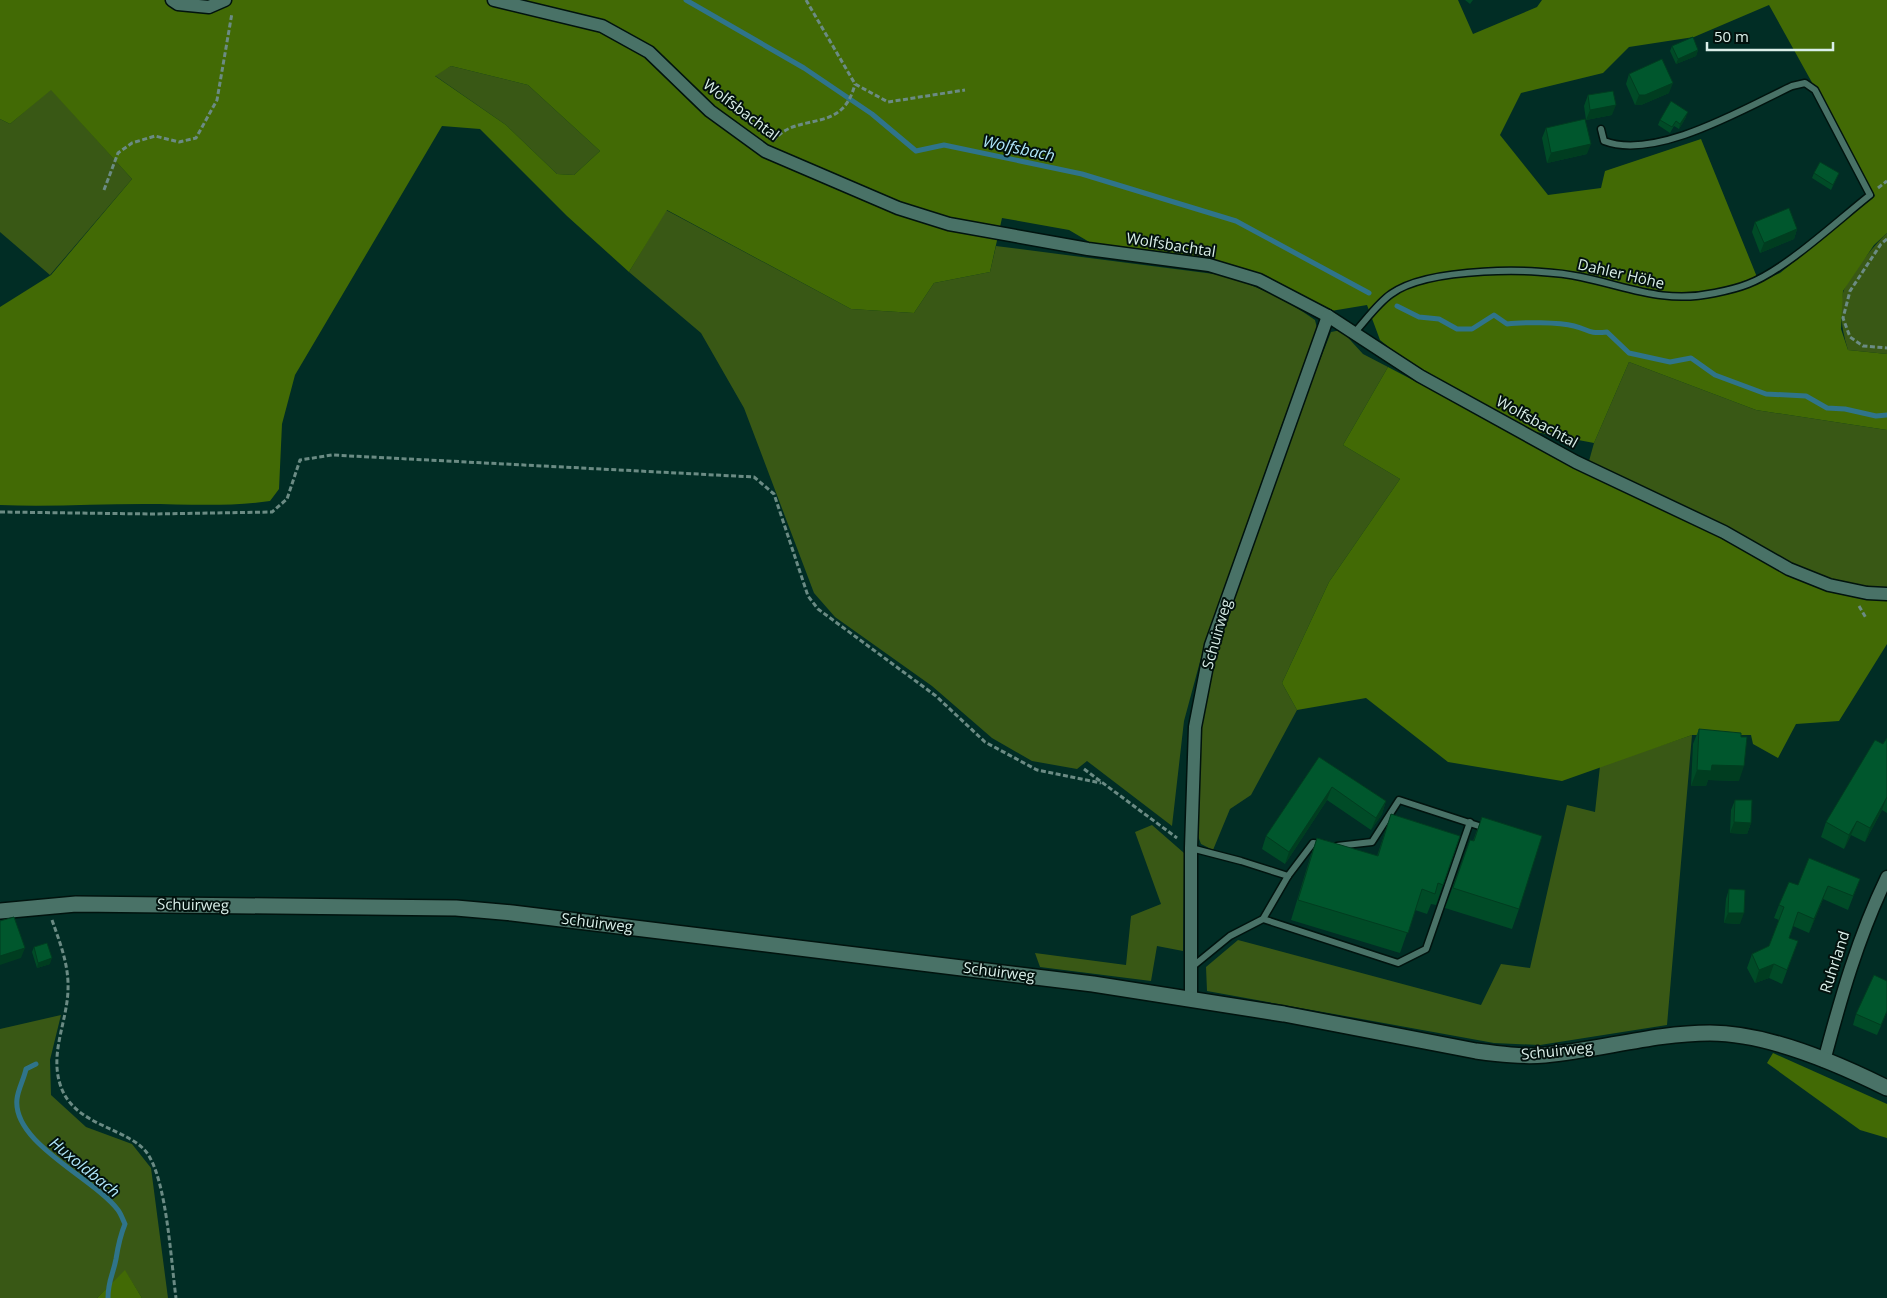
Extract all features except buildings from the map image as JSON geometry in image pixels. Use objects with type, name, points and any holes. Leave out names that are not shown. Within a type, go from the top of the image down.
[{"type":"main road","name":"Schuirweg","points":[[0,911],[48,905],[456,908],[512,913],[1092,984],[1191,998],[1476,1051],[1503,1054],[1544,1055],[1710,1033],[1740,1035],[1773,1042],[1887,1088]]},
{"type":"street","points":[[172,0],[178,4],[209,7],[229,4]]},
{"type":"street","name":"Wolfsbachtal","points":[[494,0],[602,26],[649,52],[710,111],[765,151],[898,208],[948,224],[1088,249],[1209,265],[1259,280],[1328,316],[1420,376],[1559,452],[1724,532],[1789,569],[1829,585],[1867,593],[1887,594]]},
{"type":"street","name":"Schuirweg","points":[[1191,998],[1190,848],[1195,727],[1210,645],[1328,316]]},
{"type":"street","name":"Ruhrland","points":[[1824,1061],[1842,992],[1866,920],[1887,877]]},
{"type":"lane","name":"Dahler Höhe","points":[[1354,332],[1391,294],[1408,284],[1447,276],[1526,270],[1558,272],[1664,297],[1686,297],[1748,284],[1780,266],[1870,195],[1815,90],[1805,84],[1792,86],[1693,132],[1659,141],[1617,146],[1604,141],[1601,129]]},
{"type":"lane","points":[[1192,967],[1230,936],[1263,919],[1288,876],[1313,843],[1342,847],[1372,842],[1399,800],[1496,832]]},
{"type":"lane","points":[[1263,919],[1398,963],[1426,949],[1470,822]]},
{"type":"lane","points":[[1190,848],[1241,860],[1288,876]]},
{"type":"path","points":[[806,0],[855,84],[888,102],[964,90]]},
{"type":"path","points":[[104,190],[118,153],[132,143],[155,136],[180,142],[196,138],[217,100],[229,4]]},
{"type":"path","points":[[765,151],[780,133],[794,125],[826,120],[840,110],[853,92],[855,84]]},
{"type":"path","points":[[1887,239],[1881,244],[1850,291],[1843,318],[1850,337],[1863,346],[1887,348]]},
{"type":"path","points":[[1881,244],[1887,246]]},
{"type":"path","points":[[0,512],[152,514],[272,512],[287,499],[300,460],[332,455],[754,477],[767,486],[774,494],[808,596],[818,609],[936,696],[985,742],[1037,770],[1101,783]]},
{"type":"path","points":[[1858,603],[1866,618]]},
{"type":"path","points":[[1084,769],[1190,848]]},
{"type":"path","points":[[48,905],[67,963],[68,991],[56,1063],[60,1085],[73,1107],[100,1125],[135,1142],[149,1155],[159,1179],[176,1298]]},
{"type":"green space","points":[[0,0],[1458,0],[1473,34],[1537,7],[1542,0],[1887,0],[1887,233],[1874,245],[1843,291],[1841,329],[1848,350],[1887,354],[1887,430],[1756,410],[1629,362],[1594,443],[1531,431],[1416,369],[1380,340],[1367,305],[1331,311],[1267,276],[1212,259],[1091,243],[1069,230],[1002,218],[990,272],[934,283],[914,313],[851,309],[667,210],[629,272],[567,216],[480,129],[442,126],[295,375],[282,424],[279,489],[270,501],[223,505],[0,505],[0,307],[51,275],[132,179],[51,90],[10,124],[0,119]],"holes":[[[1769,5],[1875,196],[1780,273],[1759,282],[1701,139],[1605,171],[1601,188],[1548,195],[1500,135],[1521,93],[1603,73],[1629,47],[1694,37]],[[451,66],[528,85],[600,151],[574,175],[557,174],[506,125],[435,76]]]},
{"type":"green space","points":[[451,66],[528,85],[600,151],[574,175],[557,174],[506,125],[434,75]]},
{"type":"green space","points":[[51,89],[132,179],[50,275],[0,232],[0,119],[10,124]]},
{"type":"green space","points":[[666,210],[851,309],[914,313],[934,283],[990,272],[996,246],[1222,275],[1247,283],[1270,294],[1315,320],[1318,332],[1282,424],[1205,643],[1184,721],[1172,826],[1087,761],[1077,769],[1032,761],[992,738],[932,686],[835,617],[814,593],[744,408],[701,333],[629,272]]},
{"type":"green space","points":[[1887,233],[1887,354],[1848,350],[1844,336],[1841,307],[1845,287],[1855,270]]},
{"type":"green space","points":[[1341,330],[1363,354],[1388,367],[1343,445],[1400,479],[1329,582],[1282,683],[1297,710],[1251,795],[1230,809],[1213,850],[1201,844],[1196,831],[1200,723],[1216,647],[1297,418],[1331,332]]},
{"type":"green space","points":[[1629,362],[1756,410],[1887,430],[1887,588],[1868,588],[1830,581],[1792,566],[1724,527],[1589,461],[1594,443]]},
{"type":"green space","points":[[1388,367],[1612,486],[1705,530],[1791,576],[1835,592],[1887,598],[1887,644],[1839,721],[1796,724],[1778,758],[1753,744],[1751,735],[1692,735],[1562,781],[1448,762],[1366,698],[1297,710],[1282,683],[1329,582],[1400,479],[1343,445]]},
{"type":"green space","points":[[1692,735],[1667,1025],[1540,1045],[1494,1043],[1207,991],[1206,967],[1238,940],[1481,1005],[1501,964],[1530,968],[1567,805],[1595,812],[1600,766]]},
{"type":"green space","points":[[1152,825],[1184,853],[1183,951],[1157,946],[1151,981],[1040,967],[1035,953],[1126,965],[1131,916],[1161,904],[1135,832]]},
{"type":"green space","points":[[61,1015],[50,1060],[51,1095],[86,1127],[132,1144],[151,1168],[168,1298],[142,1298],[125,1271],[97,1298],[0,1298],[0,1029]]},
{"type":"green space","points":[[1773,1053],[1887,1104],[1887,1138],[1860,1130],[1767,1063]]},
{"type":"green space","points":[[125,1270],[142,1298],[97,1298]]},
{"type":"waterway","name":"Wolfsbach","points":[[686,0],[804,68],[872,114],[916,151],[944,145],[1082,174],[1236,221],[1369,293]]},
{"type":"waterway","name":"Wolfsbach","points":[[1397,306],[1419,317],[1439,319],[1457,329],[1472,329],[1494,315],[1507,324],[1559,324],[1574,326],[1592,332],[1607,332],[1629,353],[1670,362],[1691,358],[1715,375],[1766,394],[1806,396],[1827,408],[1845,409],[1876,416],[1887,415]]},
{"type":"waterway","name":"Huxoldbach","points":[[36,1064],[26,1069],[17,1099],[19,1115],[27,1130],[40,1145],[107,1198],[118,1210],[125,1224],[119,1241],[108,1298]]}]
